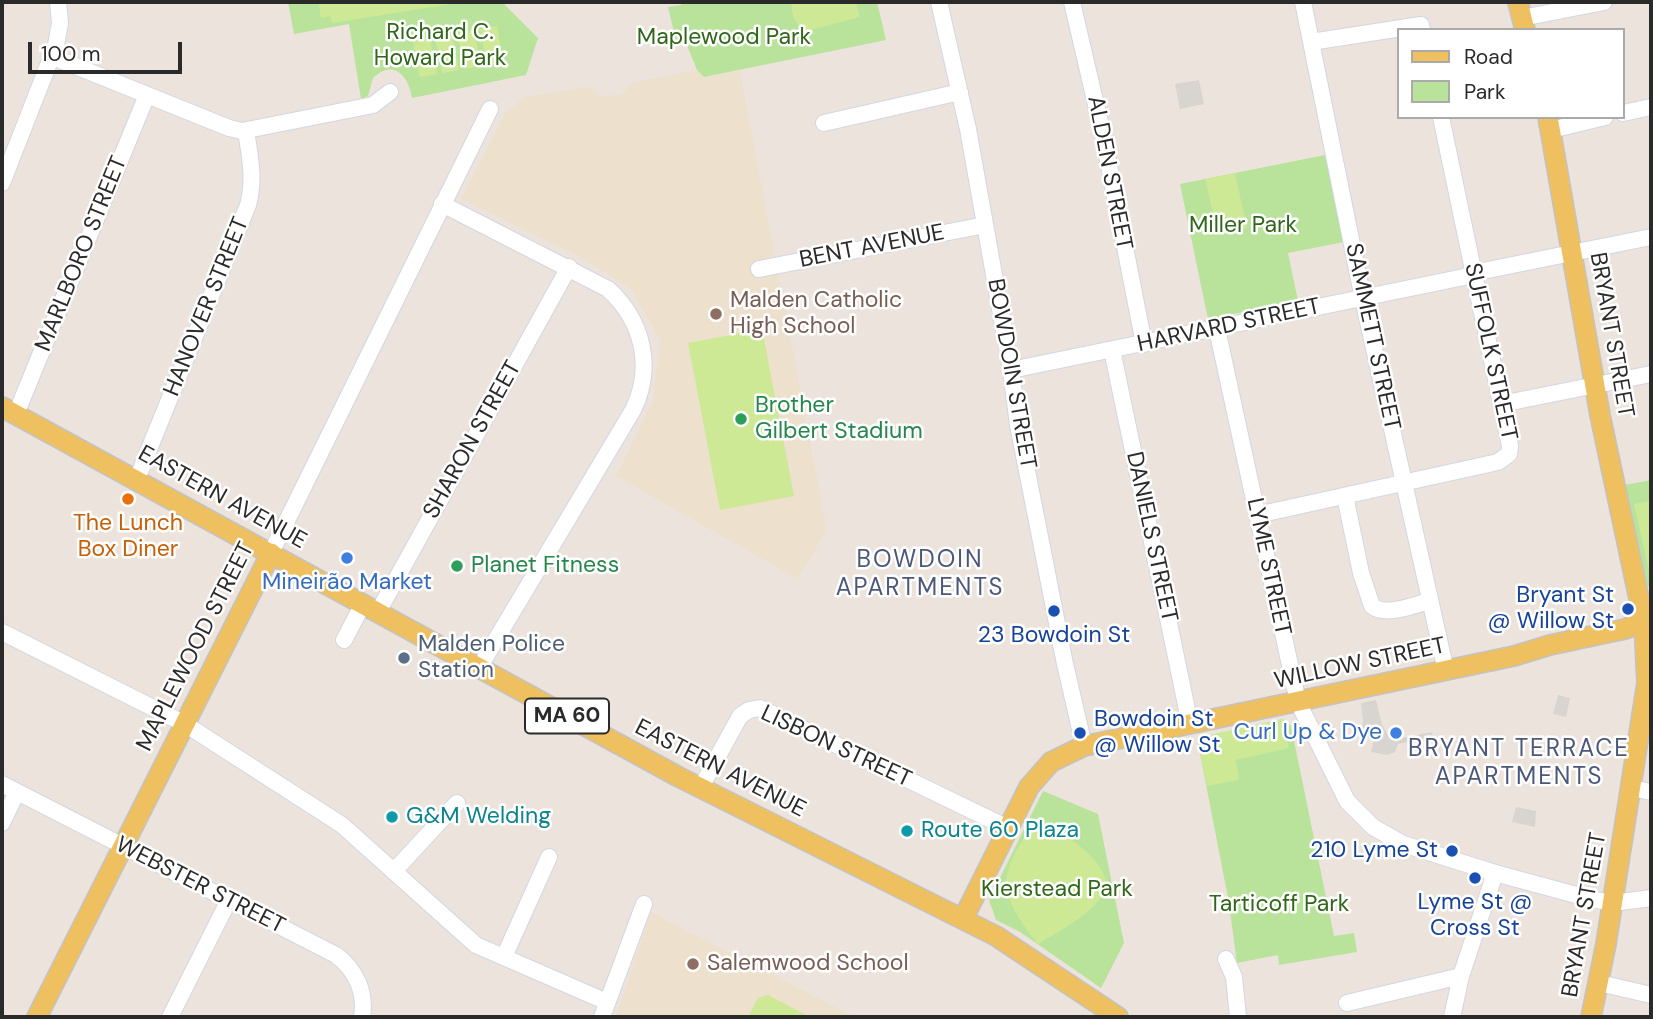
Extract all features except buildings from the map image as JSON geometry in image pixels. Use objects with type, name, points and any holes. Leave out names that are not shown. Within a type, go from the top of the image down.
[{"type":"main road","name":"BRYANT STREET","points":[[1550,123],[1600,415],[1647,620],[1649,683],[1642,790],[1613,903],[1591,1017]]},
{"type":"main road","name":"EASTERN AVENUE","points":[[9,410],[701,789],[963,919],[1019,950],[1118,1017]]},
{"type":"main road","name":"MAPLEWOOD STREET","points":[[37,1017],[271,553]]},
{"type":"main road","name":"WILLOW STREET","points":[[963,919],[1029,787],[1040,772],[1058,758],[1084,746],[1446,671],[1614,632],[1647,620]]},
{"type":"street","points":[[2,183],[52,57],[60,23],[58,2]]},
{"type":"street","name":"BOWDOIN STREET","points":[[939,2],[960,92],[1011,370],[1018,425],[1052,601],[1084,746]]},
{"type":"street","name":"ALDEN STREET","points":[[1072,2],[1103,135],[1144,344]]},
{"type":"street","name":"SAMMETT STREET","points":[[1303,2],[1363,299],[1446,671]]},
{"type":"street","points":[[1522,16],[1604,2]]},
{"type":"street","points":[[1402,28],[1421,25],[1422,28]]},
{"type":"street","points":[[1311,42],[1398,29]]},
{"type":"street","points":[[52,57],[229,128],[246,131],[373,105],[390,92]]},
{"type":"street","points":[[824,123],[960,92]]},
{"type":"street","name":"MARLBORO STREET","points":[[9,410],[147,94]]},
{"type":"street","points":[[1625,113],[1651,107]]},
{"type":"street","name":"MAPLEWOOD STREET","points":[[271,553],[490,109]]},
{"type":"street","name":"SUFFOLK STREET","points":[[1257,515],[1404,484],[1505,459],[1510,453],[1441,119]]},
{"type":"street","points":[[1550,123],[1587,119]]},
{"type":"street","name":"HANOVER STREET","points":[[137,479],[248,205],[253,173],[246,131]]},
{"type":"street","points":[[442,204],[608,289],[633,320],[643,346],[643,377],[633,410],[479,667]]},
{"type":"street","name":"BENT AVENUE","points":[[759,269],[985,225]]},
{"type":"street","name":"HARVARD STREET","points":[[1011,370],[1363,299],[1464,278],[1473,273],[1651,237]]},
{"type":"street","name":"SHARON STREET","points":[[344,639],[370,608],[569,267]]},
{"type":"street","name":"LYME STREET","points":[[1217,329],[1298,702],[1341,790],[1354,809],[1385,836],[1403,844],[1495,873],[1613,903]]},
{"type":"street","name":"DANIELS STREET","points":[[1112,350],[1190,724]]},
{"type":"street","points":[[1501,404],[1651,374]]},
{"type":"street","points":[[1345,496],[1361,573],[1371,605],[1376,610],[1383,611],[1429,601]]},
{"type":"street","points":[[2,632],[185,724],[346,828],[469,941],[604,1010],[644,904]]},
{"type":"street","name":"LISBON STREET","points":[[701,789],[740,716],[749,710],[760,708],[1007,828]]},
{"type":"street","name":"WEBSTER STREET","points":[[2,784],[122,848],[341,958],[353,972],[360,988],[362,1017]]},
{"type":"street","points":[[2,823],[17,792]]},
{"type":"street","points":[[394,871],[457,803]]},
{"type":"street","points":[[504,957],[549,857]]},
{"type":"street","points":[[1452,1017],[1461,976],[1495,873]]},
{"type":"street","points":[[1613,903],[1651,898]]},
{"type":"street","points":[[170,1017],[229,900]]},
{"type":"street","points":[[1226,959],[1237,987],[1238,1017]]},
{"type":"street","points":[[1347,1003],[1461,976]]},
{"type":"street","points":[[1599,983],[1651,995]]},
{"type":"shaded area","name":"Malden Catholic High School","points":[[697,70],[704,77],[740,71],[827,530],[798,579],[616,476],[653,400],[660,340],[631,289],[577,255],[461,199],[504,115],[524,97],[590,87],[600,96],[621,95],[632,83]]},
{"type":"shaded area","points":[[1199,80],[1204,104],[1180,109],[1175,84]]},
{"type":"shaded area","points":[[1558,695],[1570,698],[1566,717],[1553,714]]},
{"type":"shaded area","points":[[1376,700],[1382,725],[1391,740],[1432,732],[1433,737],[1398,744],[1395,752],[1387,755],[1371,752],[1374,739],[1361,736],[1361,703]]},
{"type":"shaded area","points":[[1516,807],[1536,811],[1535,827],[1512,822]]},
{"type":"shaded area","name":"Salemwood School","points":[[651,912],[854,1017],[616,1017]]},
{"type":"green space","name":"Richard C. Howard Park","points":[[288,2],[502,2],[538,38],[526,75],[412,98],[404,77],[394,70],[388,70],[373,78],[368,96],[361,99],[349,24],[294,34]]},
{"type":"green space","points":[[318,2],[464,2],[332,23],[330,16],[321,18]]},
{"type":"green space","name":"Maplewood Park","points":[[683,2],[877,2],[886,40],[704,77],[697,70],[686,43],[677,44],[668,7],[681,5]]},
{"type":"green space","points":[[791,2],[856,2],[860,17],[802,32],[793,16]]},
{"type":"green space","points":[[497,26],[503,62],[487,65],[480,29]]},
{"type":"green space","points":[[474,30],[481,66],[464,69],[457,33]]},
{"type":"green space","points":[[452,34],[459,70],[442,73],[435,37]]},
{"type":"green space","points":[[430,38],[437,74],[420,77],[413,41]]},
{"type":"green space","name":"Miller Park","points":[[1325,155],[1344,242],[1288,253],[1298,301],[1208,319],[1180,184]]},
{"type":"green space","points":[[1235,173],[1247,228],[1218,235],[1205,179]]},
{"type":"green space","name":"Brother Gilbert Stadium","points":[[762,329],[794,496],[720,510],[688,343]]},
{"type":"green space","points":[[1651,480],[1651,591],[1646,583],[1625,485]]},
{"type":"green space","points":[[1651,501],[1651,580],[1634,504]]},
{"type":"green space","name":"Tarticoff Park","points":[[1283,719],[1291,726],[1334,936],[1354,933],[1357,952],[1279,965],[1278,955],[1237,963],[1229,903],[1197,738]]},
{"type":"green space","points":[[1283,719],[1289,748],[1236,760],[1239,780],[1207,786],[1197,738]]},
{"type":"green space","name":"Kierstead Park","points":[[1043,791],[1098,814],[1124,943],[1101,988],[1020,932],[996,920],[989,900]]},
{"type":"green space","points":[[1039,817],[1087,852],[1098,864],[1106,887],[1100,899],[1087,912],[1038,944],[1014,909],[1008,895],[1007,881],[1015,853]]},
{"type":"green space","points":[[768,995],[810,1017],[748,1017],[758,998]]},
{"type":"place","name":"Malden Catholic High School","points":[[716,314]]},
{"type":"place","name":"Brother Gilbert Stadium","points":[[741,419]]},
{"type":"place","name":"The Lunch Box Diner","points":[[128,499]]},
{"type":"place","name":"Mineirão Market","points":[[347,558]]},
{"type":"place","name":"Planet Fitness","points":[[457,566]]},
{"type":"place","name":"Bryant St @ Willow St","points":[[1628,609]]},
{"type":"place","name":"23 Bowdoin St","points":[[1054,611]]},
{"type":"place","name":"Malden Police Station","points":[[404,658]]},
{"type":"place","name":"Bowdoin St @ Willow St","points":[[1080,733]]},
{"type":"place","name":"Curl Up & Dye","points":[[1396,733]]},
{"type":"place","name":"G&M Welding","points":[[392,817]]},
{"type":"place","name":"Route 60 Plaza","points":[[907,831]]},
{"type":"place","name":"210 Lyme St","points":[[1452,851]]},
{"type":"place","name":"Lyme St @ Cross St","points":[[1475,878]]},
{"type":"place","name":"Salemwood School","points":[[693,964]]},
{"type":"district","name":"BOWDOIN APARTMENTS","points":[[920,575]]},
{"type":"district","name":"BRYANT TERRACE APARTMENTS","points":[[1519,764]]}]
